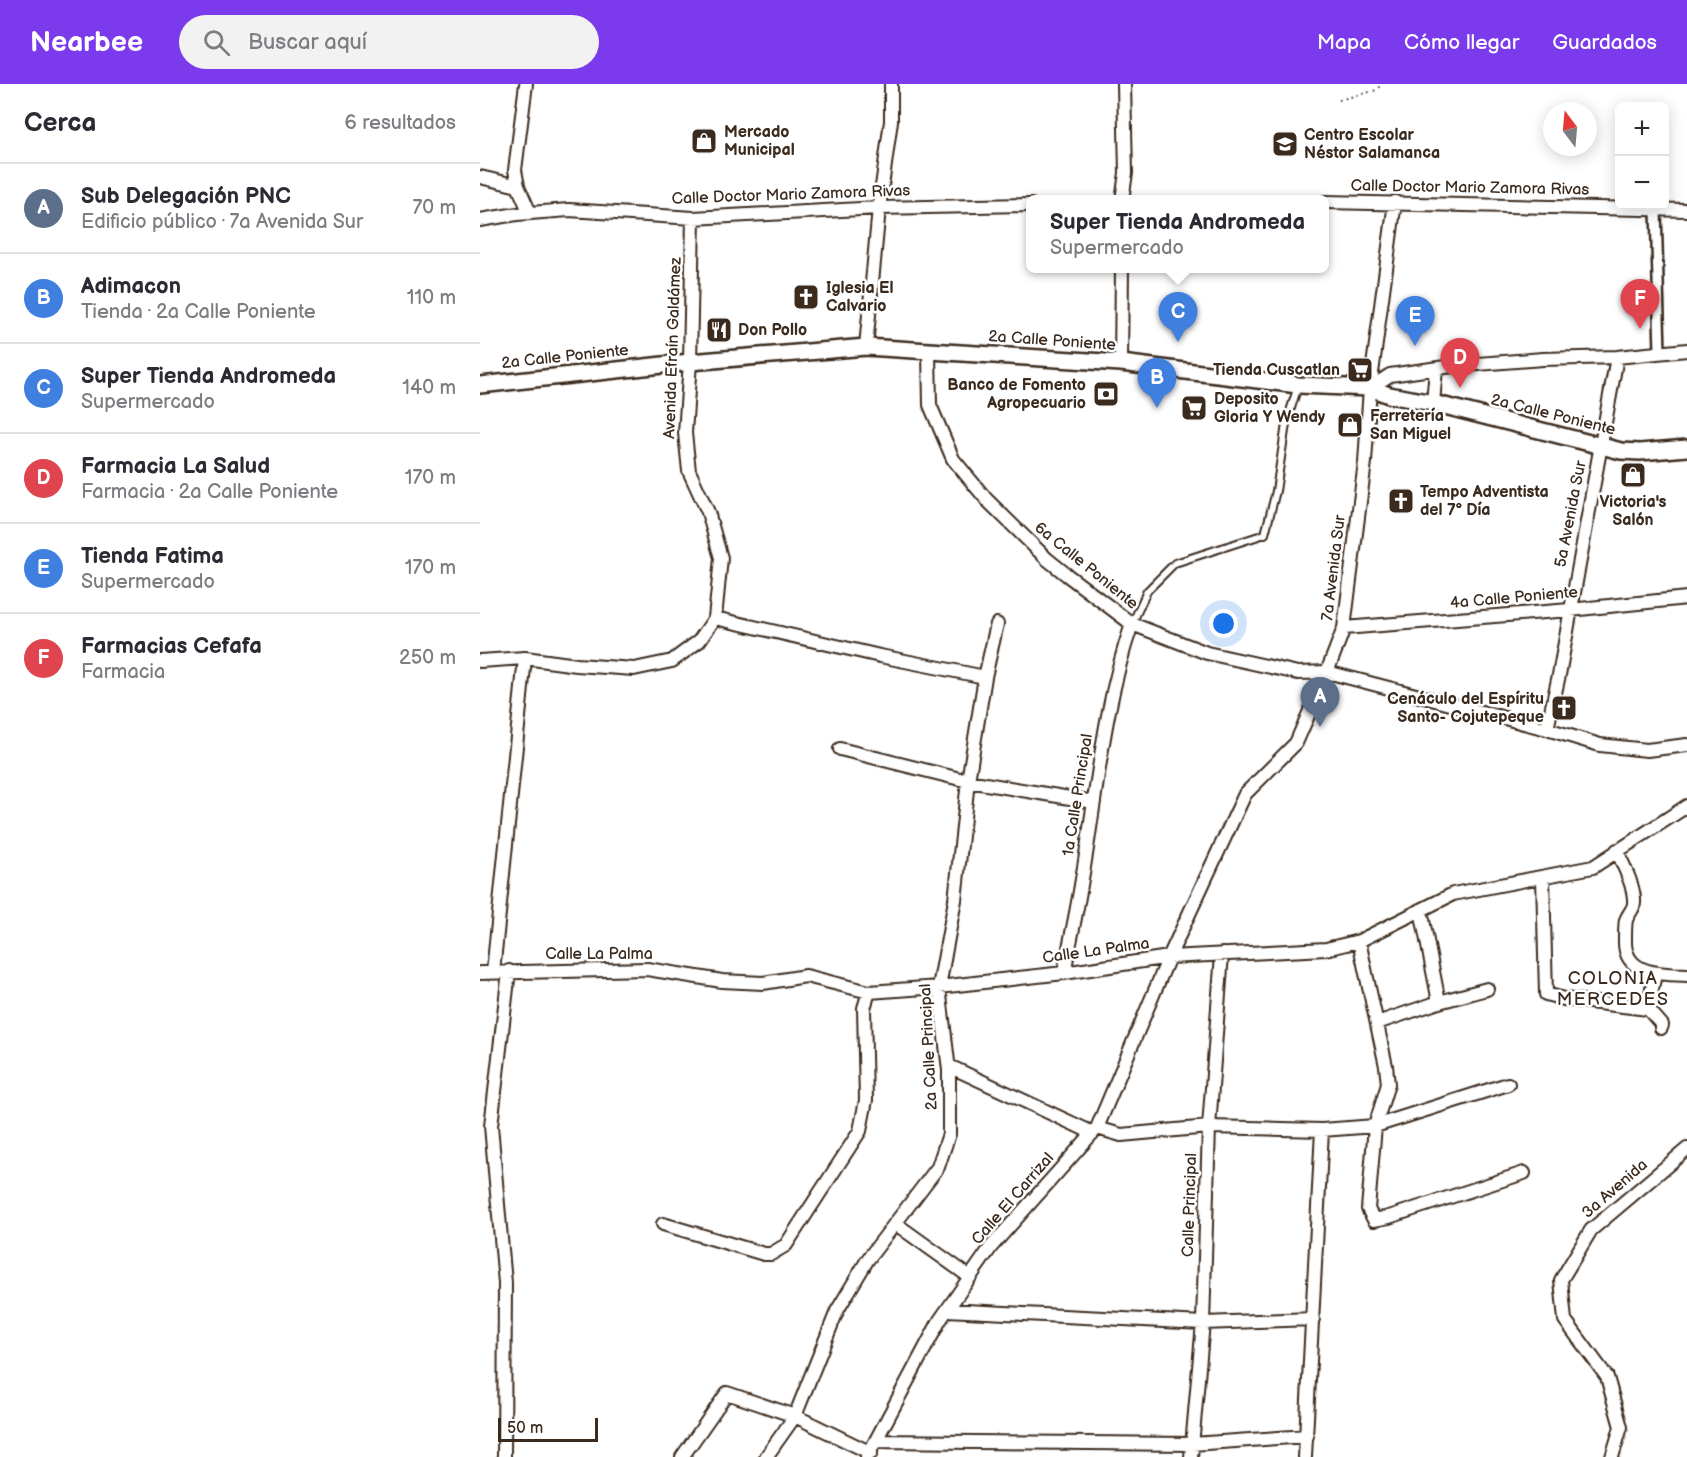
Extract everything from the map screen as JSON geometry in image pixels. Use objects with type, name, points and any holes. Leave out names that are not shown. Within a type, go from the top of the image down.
[{"type":"street","points":[[526,84],[515,170],[518,186],[530,213]]},
{"type":"street","points":[[866,347],[879,208],[891,121],[891,84]]},
{"type":"street","points":[[1123,195],[1126,173],[1124,84]]},
{"type":"street","points":[[480,177],[518,186]]},
{"type":"street","name":"Calle Doctor Mario Zamora Rivas","points":[[1329,202],[1615,208]]},
{"type":"street","name":"7a Avenida Sur","points":[[1170,957],[1245,794],[1296,743],[1344,628],[1365,462],[1370,388],[1395,202]]},
{"type":"street","name":"Calle Doctor Mario Zamora Rivas","points":[[480,220],[569,210],[693,218],[879,208],[1026,205]]},
{"type":"street","name":"Calle Doctor Mario Zamora Rivas","points":[[1669,209],[1687,210]]},
{"type":"street","points":[[1656,210],[1660,352]]},
{"type":"street","name":"Avenida Efraín Galdámez","points":[[693,218],[690,362],[685,434],[689,471],[708,512],[721,558],[715,618]]},
{"type":"street","points":[[1121,363],[1122,273]]},
{"type":"street","name":"2a Calle Poniente","points":[[480,385],[690,362],[866,347],[1121,363],[1298,385],[1370,388],[1389,395],[1433,403],[1601,446],[1640,452],[1687,448]]},
{"type":"street","name":"6a Calle Poniente","points":[[929,351],[930,405],[953,459],[987,500],[1047,559],[1132,624],[1207,653],[1298,673],[1327,672],[1547,729],[1600,746],[1647,750],[1687,745]]},
{"type":"street","points":[[1370,388],[1390,375],[1436,369],[1543,359],[1617,357],[1687,351]]},
{"type":"street","name":"5a Avenida Sur","points":[[1547,729],[1617,357]]},
{"type":"street","points":[[1433,403],[1436,369]]},
{"type":"street","name":"4a Calle Poniente","points":[[1344,628],[1687,598]]},
{"type":"street","points":[[480,661],[525,658],[634,669],[672,661],[699,641],[715,618],[880,656],[985,677]]},
{"type":"street","name":"2a Calle Principal","points":[[766,1457],[795,1416],[837,1311],[868,1259],[938,1167],[949,1134],[949,1066],[939,987],[955,900],[968,781],[985,677],[997,624]]},
{"type":"street","name":"1a Calle Principal","points":[[1064,973],[1082,880],[1100,753],[1118,664],[1132,624]]},
{"type":"street","points":[[486,972],[525,658]]},
{"type":"street","points":[[840,749],[968,781],[1094,802]]},
{"type":"street","name":"Calle La Palma","points":[[486,972],[647,969],[722,981],[763,983],[806,976],[869,992],[939,987],[1064,973],[1170,957],[1326,949],[1359,941],[1453,894],[1593,867],[1687,806]]},
{"type":"street","points":[[1617,850],[1632,888],[1634,905],[1626,920],[1624,949],[1634,965],[1655,974],[1687,975]]},
{"type":"street","points":[[1543,878],[1546,994],[1564,999],[1648,1009],[1662,1026],[1661,1028]]},
{"type":"street","points":[[1421,910],[1438,1002]]},
{"type":"street","points":[[1359,941],[1388,1084],[1376,1126],[1368,1209],[1374,1220],[1524,1173]]},
{"type":"street","name":"Calle Principal","points":[[1191,1450],[1203,1323],[1209,1127],[1222,954]]},
{"type":"street","name":"Calle El Carrizal","points":[[869,1455],[947,1310],[970,1277],[991,1247],[1095,1131],[1170,957]]},
{"type":"street","points":[[504,1457],[505,1283],[491,1126],[509,971]]},
{"type":"street","points":[[1648,1009],[1655,974]]},
{"type":"street","points":[[1377,1023],[1438,1002],[1487,989]]},
{"type":"street","points":[[663,1224],[764,1254],[771,1254],[786,1245],[860,1131],[866,1100],[864,1008],[869,992]]},
{"type":"street","points":[[949,1066],[1095,1131],[1121,1135],[1209,1127],[1322,1130],[1376,1126],[1508,1084]]},
{"type":"street","points":[[1305,1457],[1322,1130]]},
{"type":"street","name":"3a Avenida","points":[[1612,1457],[1621,1427],[1607,1377],[1565,1320],[1561,1280],[1591,1230],[1687,1149]]},
{"type":"street","points":[[896,1224],[970,1277]]},
{"type":"street","points":[[947,1310],[1203,1323],[1313,1319]]},
{"type":"street","points":[[682,1457],[728,1393],[795,1416],[869,1455]]},
{"type":"street","points":[[877,1441],[1191,1450],[1307,1436]]},
{"type":"lane","points":[[1132,624],[1147,591],[1175,563],[1264,534],[1276,491],[1286,424],[1298,385]]},
{"type":"path","points":[[1339,100],[1377,90],[1381,84]]},
{"type":"place","name":"Mercado Municipal","points":[[704,141]]},
{"type":"place","name":"Centro Escolar Néstor Salamanca","points":[[1285,144]]},
{"type":"place","name":"Iglesia El Calvario","points":[[806,297]]},
{"type":"place","name":"Farmacias Cefafa","points":[[1640,329]]},
{"type":"place","name":"Don Pollo","points":[[719,330]]},
{"type":"place","name":"Super Tienda Andromeda","points":[[1178,342]]},
{"type":"place","name":"Tienda Fatima","points":[[1415,346]]},
{"type":"place","name":"Tienda Cuscatlan","points":[[1360,370]]},
{"type":"place","name":"Farmacia La Salud","points":[[1460,388]]},
{"type":"place","name":"Banco de Fomento Agropecuario","points":[[1106,394]]},
{"type":"place","name":"Adimacon","points":[[1157,408]]},
{"type":"place","name":"Deposito Gloria Y Wendy","points":[[1194,408]]},
{"type":"place","name":"Ferretería San Miguel","points":[[1350,425]]},
{"type":"place","name":"Victoria's Salón","points":[[1633,475]]},
{"type":"place","name":"Tempo Adventista del 7º Día","points":[[1401,501]]},
{"type":"place","name":"Cenáculo del Espíritu Santo- Cojutepeque","points":[[1564,708]]},
{"type":"place","name":"Sub Delegación PNC","points":[[1320,727]]},
{"type":"district","name":"COLONIA MERCEDES","points":[[1613,988]]}]
